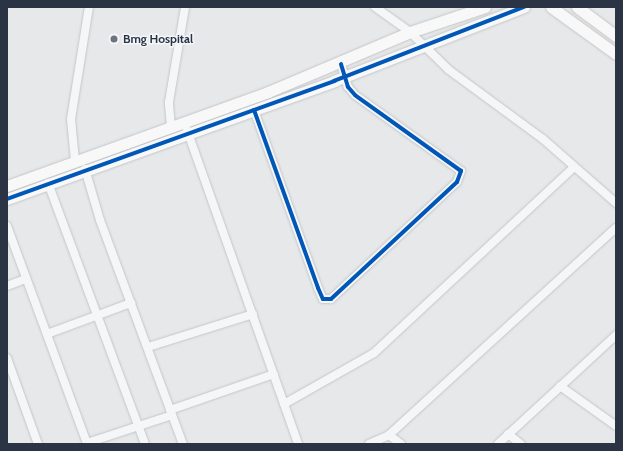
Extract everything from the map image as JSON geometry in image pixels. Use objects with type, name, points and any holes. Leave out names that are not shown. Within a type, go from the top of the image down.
[{"type":"street","points":[[75,161],[71,119],[89,7]]},
{"type":"street","points":[[172,127],[169,102],[185,7]]},
{"type":"street","points":[[375,7],[410,32],[449,70],[543,139],[616,204]]},
{"type":"street","points":[[7,186],[341,64],[410,32],[485,7]]},
{"type":"street","points":[[7,199],[85,169],[189,134],[254,110],[524,7]]},
{"type":"street","points":[[551,7],[616,54]]},
{"type":"street","points":[[577,7],[616,36]]},
{"type":"street","points":[[254,110],[326,301],[368,266],[457,182],[461,171],[355,94],[345,76],[341,64]]},
{"type":"street","points":[[184,122],[298,444]]},
{"type":"street","points":[[284,404],[374,353],[574,167]]},
{"type":"street","points":[[85,169],[131,303],[183,444]]},
{"type":"street","points":[[48,183],[98,313],[145,444]]},
{"type":"street","points":[[7,226],[25,279],[47,334],[87,444],[139,426],[171,412],[274,374]]},
{"type":"street","points":[[370,444],[389,435],[616,228]]},
{"type":"street","points":[[7,286],[25,279]]},
{"type":"street","points":[[47,334],[98,313],[131,303]]},
{"type":"street","points":[[148,347],[253,314]]},
{"type":"street","points":[[498,444],[616,335]]},
{"type":"street","points":[[7,358],[38,444]]},
{"type":"street","points":[[560,386],[616,426]]},
{"type":"street","points":[[508,434],[521,444]]},
{"type":"street","points":[[389,435],[400,444]]},
{"type":"cycle path","points":[[7,199],[334,81],[524,7]]},
{"type":"cycle path","points":[[254,110],[318,288],[323,299],[331,299],[457,182],[461,171],[355,95],[348,87],[341,64]]},
{"type":"place","name":"Bmg Hospital","points":[[114,39]]}]
